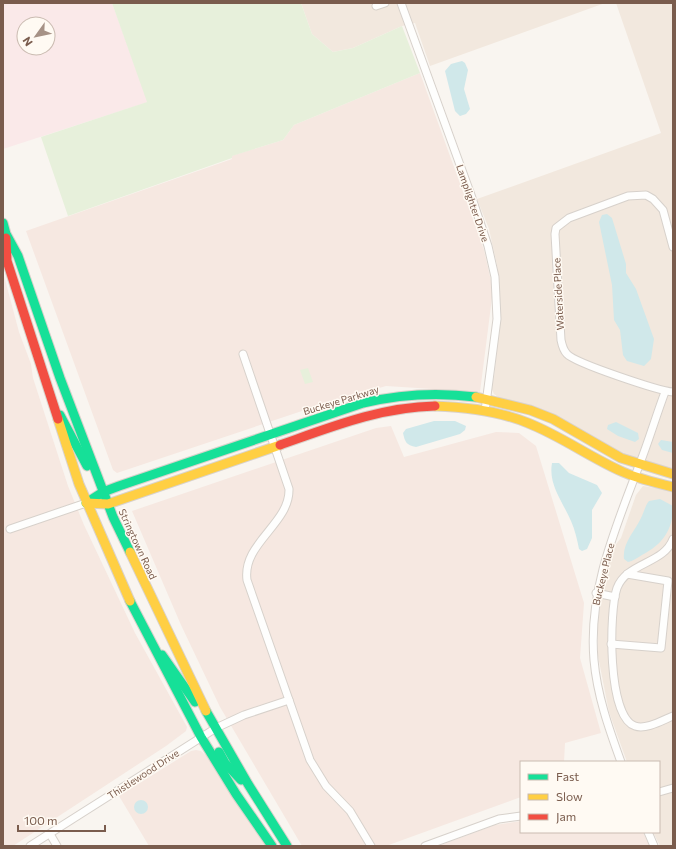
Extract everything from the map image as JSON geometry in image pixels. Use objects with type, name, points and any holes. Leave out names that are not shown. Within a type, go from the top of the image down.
[{"type":"main road","name":"Stringtown Road","points":[[3,223],[6,234],[8,261],[53,405],[86,503],[152,647],[201,737],[236,794],[272,846]]},
{"type":"main road","name":"Stringtown Road","points":[[6,234],[18,256],[101,494],[108,504],[171,640],[216,728],[248,784],[287,846]]},
{"type":"main road","name":"Buckeye Parkway","points":[[86,503],[101,494],[356,405],[392,396],[442,393],[487,398],[530,410],[553,419],[604,450],[639,465],[673,474]]},
{"type":"main road","points":[[53,405],[86,462],[101,494]]},
{"type":"main road","name":"Buckeye Parkway","points":[[86,503],[108,504],[363,416],[397,409],[434,406],[485,411],[524,422],[548,432],[598,461],[634,478],[673,487]]},
{"type":"main road","points":[[152,647],[164,658],[192,696],[204,719],[216,728]]},
{"type":"main road","points":[[201,737],[217,749],[225,763],[239,778],[248,784]]},
{"type":"street","points":[[376,6],[385,3]]},
{"type":"street","name":"Lamplighter Drive","points":[[401,3],[471,196],[488,246],[495,277],[497,319],[485,411]]},
{"type":"street","name":"Waterside Place","points":[[665,392],[576,360],[567,355],[561,340],[555,234],[556,228],[569,218],[628,196],[648,196],[659,204],[663,210],[673,247]]},
{"type":"street","points":[[243,354],[289,489],[289,499],[285,508],[251,556],[246,573],[267,641],[310,760],[326,786],[350,811],[371,846]]},
{"type":"street","points":[[665,392],[673,392]]},
{"type":"street","name":"Buckeye Place","points":[[621,761],[604,713],[596,673],[593,624],[596,593],[605,561],[665,392]]},
{"type":"street","name":"Buckeye Parkway","points":[[10,529],[86,503]]},
{"type":"street","points":[[673,539],[664,552],[627,574],[618,587],[612,611],[611,644],[612,670],[621,709],[630,722],[636,727],[647,726],[673,716]]},
{"type":"street","points":[[611,644],[661,648],[668,581],[627,574]]},
{"type":"street","points":[[596,593],[615,597]]},
{"type":"street","name":"Thistlewood Drive","points":[[30,846],[216,728],[244,715],[289,700]]},
{"type":"street","points":[[660,793],[673,788]]},
{"type":"street","points":[[425,846],[499,819],[520,816]]},
{"type":"street","points":[[648,833],[654,846]]},
{"type":"street","points":[[50,834],[57,846]]},
{"type":"shaded area","points":[[3,3],[112,3],[148,102],[3,149]]},
{"type":"shaded area","points":[[301,3],[605,3],[430,66],[415,23],[402,26],[353,48],[333,52],[312,34]]},
{"type":"shaded area","points":[[616,3],[673,3],[673,471],[628,457],[501,399],[494,394],[491,387],[494,377],[501,311],[497,265],[489,229],[477,199],[661,133]]},
{"type":"shaded area","points":[[420,73],[484,250],[493,290],[480,392],[386,386],[314,407],[117,473],[113,470],[26,231],[232,159],[231,156],[283,140],[294,125]]},
{"type":"shaded area","points":[[3,272],[19,332],[31,364],[33,378],[68,486],[84,525],[135,633],[187,727],[186,731],[166,746],[13,846],[3,846]]},
{"type":"shaded area","points":[[391,426],[404,457],[496,432],[519,433],[536,446],[584,603],[580,658],[601,733],[565,743],[564,761],[520,761],[520,797],[386,846],[302,846],[220,707],[181,625],[132,511],[376,428]]},
{"type":"shaded area","points":[[643,486],[673,491],[673,846],[660,846],[654,833],[660,833],[660,761],[627,761],[609,712],[598,656],[598,621],[603,582],[613,548],[621,538],[636,495]]},
{"type":"shaded area","points":[[191,751],[201,751],[211,760],[269,846],[149,846],[119,796]]},
{"type":"shaded area","points":[[520,821],[520,833],[644,833],[650,846],[438,846],[495,825]]},
{"type":"green space","points":[[112,3],[301,3],[312,34],[333,52],[353,48],[402,26],[420,73],[294,125],[283,140],[232,156],[232,158],[68,216],[41,137],[147,102]]},
{"type":"green space","points":[[308,368],[313,382],[305,384],[300,370]]},
{"type":"water","points":[[462,61],[465,63],[468,70],[464,89],[470,109],[466,114],[460,116],[455,111],[445,71],[451,64]]},
{"type":"water","points":[[607,214],[612,218],[626,264],[626,273],[636,289],[654,339],[651,359],[644,366],[627,361],[623,355],[620,330],[614,320],[612,285],[599,222],[602,215]]},
{"type":"water","points":[[434,421],[455,421],[466,426],[465,430],[460,434],[416,447],[406,443],[403,433],[406,429]]},
{"type":"water","points":[[616,422],[638,433],[639,439],[635,442],[618,436],[607,429],[608,425]]},
{"type":"water","points":[[661,440],[673,442],[673,453],[662,450],[658,444]]},
{"type":"water","points":[[552,463],[559,463],[569,473],[597,485],[602,493],[592,510],[592,538],[587,549],[582,551],[579,549],[572,524],[554,486],[551,471]]},
{"type":"water","points":[[660,499],[673,506],[673,515],[669,529],[656,546],[628,562],[624,559],[627,542],[649,501]]},
{"type":"water","points":[[138,800],[144,800],[148,804],[148,810],[144,814],[138,814],[134,810],[134,804]]},
{"type":"traffic: fast","points":[[3,223],[6,234],[18,256],[60,378],[113,517],[130,552]]},
{"type":"traffic: fast","points":[[86,503],[103,492],[119,486],[363,403],[405,396],[433,394],[476,397]]},
{"type":"traffic: fast","points":[[60,415],[87,466]]},
{"type":"traffic: fast","points":[[130,601],[201,737],[236,794],[272,846]]},
{"type":"traffic: fast","points":[[162,655],[195,702]]},
{"type":"traffic: fast","points":[[206,711],[248,784],[287,846]]},
{"type":"traffic: fast","points":[[219,752],[225,763],[241,780]]},
{"type":"traffic: slow","points":[[476,397],[530,410],[553,419],[621,458],[673,474]]},
{"type":"traffic: slow","points":[[435,406],[483,410],[506,415],[540,428],[623,472],[641,479],[673,487]]},
{"type":"traffic: slow","points":[[58,419],[79,484],[130,601]]},
{"type":"traffic: slow","points":[[86,503],[108,504],[280,445]]},
{"type":"traffic: slow","points":[[130,552],[206,711]]},
{"type":"traffic: jam","points":[[6,238],[7,261],[58,419]]},
{"type":"traffic: jam","points":[[280,445],[356,419],[395,410],[435,406]]}]
